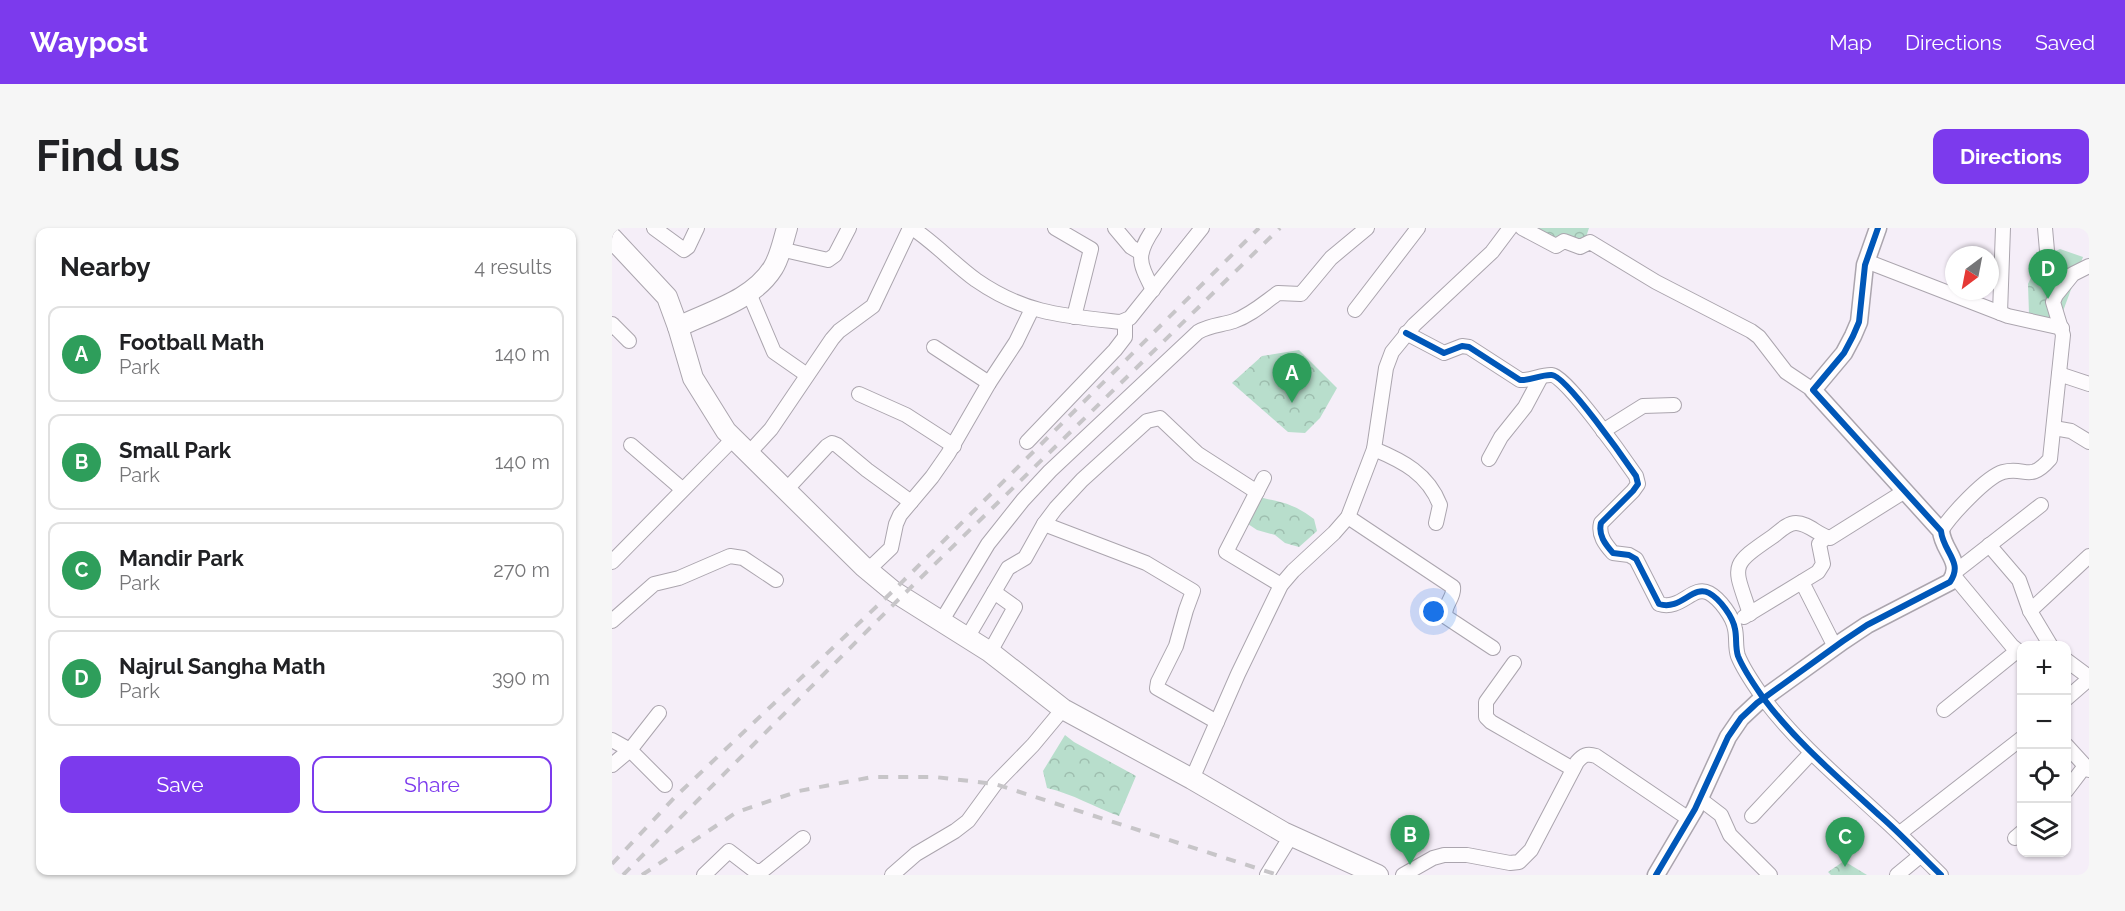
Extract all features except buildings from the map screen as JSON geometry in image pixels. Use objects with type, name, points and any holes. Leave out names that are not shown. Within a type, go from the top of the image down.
[{"type":"main road","points":[[678,327],[761,285],[775,266],[787,228]]},
{"type":"main road","points":[[612,238],[667,297],[693,378],[726,431],[868,570],[901,597],[990,652],[1063,709],[1292,836],[1378,875]]},
{"type":"street","points":[[654,228],[684,250],[688,247],[697,228]]},
{"type":"street","points":[[780,249],[828,260],[836,255],[849,228]]},
{"type":"street","points":[[748,453],[771,429],[838,331],[873,306],[909,228],[976,280],[999,294],[1032,309],[1074,317],[1125,321],[1130,318],[1202,228]]},
{"type":"street","points":[[1055,228],[1091,249],[1074,317]]},
{"type":"street","points":[[1115,228],[1131,247],[1141,253]]},
{"type":"street","points":[[1153,290],[1141,264],[1141,253],[1154,228]]},
{"type":"street","points":[[941,622],[988,544],[1023,500],[1050,471],[1198,332],[1204,328],[1247,315],[1278,292],[1301,294],[1331,258],[1367,228]]},
{"type":"street","points":[[1355,310],[1418,228]]},
{"type":"street","points":[[1192,779],[1281,585],[1348,517],[1374,448],[1388,360],[1406,333],[1492,252],[1510,228]]},
{"type":"street","points":[[1522,228],[1556,246],[1564,241],[1580,247],[1587,242],[1592,228]]},
{"type":"street","points":[[1813,390],[1844,353],[1859,322],[1866,261],[1878,228]]},
{"type":"street","points":[[2000,313],[2003,228]]},
{"type":"street","points":[[2045,228],[2046,259],[2050,266],[2069,278]]},
{"type":"street","points":[[1587,242],[1656,282],[1760,337],[1786,372],[1813,390],[1941,531],[1942,540],[1955,566],[1950,582],[1867,625],[1763,698],[1741,718],[1728,737],[1700,799],[1656,875]]},
{"type":"street","points":[[1866,261],[2000,313],[2062,327]]},
{"type":"street","points":[[1941,531],[1952,515],[2001,472],[2028,473],[2040,470],[2050,459],[2062,327],[2054,312],[2053,302],[2073,274],[2089,266]]},
{"type":"street","points":[[749,293],[774,352],[807,375]]},
{"type":"street","points":[[868,570],[891,548],[898,519],[954,446],[989,383],[1016,342],[1032,309]]},
{"type":"street","points":[[1027,442],[1115,350],[1125,337],[1125,321]]},
{"type":"street","points":[[612,324],[629,341]]},
{"type":"street","points":[[1406,333],[1444,353],[1462,346],[1469,347],[1515,379],[1526,381],[1552,375],[1562,380],[1603,430],[1636,476],[1638,484],[1633,491],[1601,523],[1601,536],[1608,548],[1613,553],[1629,555],[1636,559],[1659,604],[1667,607],[1695,593],[1707,592],[1725,610],[1734,624],[1737,653],[1763,698],[1811,753],[1900,833],[1941,875]]},
{"type":"street","points":[[934,347],[989,383]]},
{"type":"street","points":[[2059,374],[2089,384]]},
{"type":"street","points":[[1489,459],[1504,432],[1525,407],[1541,377]]},
{"type":"street","points":[[859,394],[906,415],[954,446]]},
{"type":"street","points":[[1603,430],[1642,406],[1674,405]]},
{"type":"street","points":[[967,638],[1010,566],[1025,558],[1056,508],[1082,480],[1154,418],[1167,422],[1198,454],[1257,492]]},
{"type":"street","points":[[2054,428],[2071,431],[2089,442]]},
{"type":"street","points":[[612,562],[734,438]]},
{"type":"street","points":[[786,490],[832,443],[911,502]]},
{"type":"street","points":[[631,445],[682,489]]},
{"type":"street","points":[[1374,448],[1398,459],[1422,476],[1440,505],[1436,523]]},
{"type":"street","points":[[1264,478],[1226,552],[1281,585]]},
{"type":"street","points":[[1750,614],[1738,577],[1738,566],[1742,558],[1789,524],[1802,524],[1826,537],[1833,537],[1905,491]]},
{"type":"street","points":[[1954,574],[2041,505]]},
{"type":"street","points":[[1348,517],[1453,587],[1454,592],[1444,611],[1446,616],[1493,648]]},
{"type":"street","points":[[1044,524],[1146,563],[1193,591],[1185,610],[1176,646],[1157,688],[1217,722]]},
{"type":"street","points":[[1734,624],[1821,569],[1823,559],[1820,544],[1826,537]]},
{"type":"street","points":[[1989,545],[2019,580],[2030,611],[2049,641]]},
{"type":"street","points":[[612,621],[654,584],[680,578],[730,556],[744,558],[776,580]]},
{"type":"street","points":[[2030,611],[2089,556]]},
{"type":"street","points":[[1954,574],[2017,650]]},
{"type":"street","points":[[1802,582],[1835,647]]},
{"type":"street","points":[[990,652],[1015,607],[994,592]]},
{"type":"street","points":[[1944,710],[2017,654]]},
{"type":"street","points":[[1514,663],[1486,702],[1486,717],[1573,769]]},
{"type":"street","points":[[2071,663],[2089,678],[2071,695]]},
{"type":"street","points":[[892,875],[916,854],[956,831],[968,821],[995,784],[1033,746],[1063,709]]},
{"type":"street","points":[[612,765],[630,750],[659,713]]},
{"type":"street","points":[[612,740],[630,750],[665,785]]},
{"type":"street","points":[[1900,833],[2017,742]]},
{"type":"street","points":[[2070,749],[2087,768],[2071,786]]},
{"type":"street","points":[[1752,816],[1811,753]]},
{"type":"street","points":[[1403,875],[1433,858],[1444,855],[1467,855],[1519,862],[1531,850],[1573,769],[1582,756],[1589,754],[1596,756],[1689,819]]},
{"type":"street","points":[[1700,799],[1721,815],[1730,835],[1770,875]]},
{"type":"street","points":[[1267,875],[1292,836]]},
{"type":"street","points":[[704,875],[729,851],[759,872],[803,838]]},
{"type":"street","points":[[1897,875],[1920,856]]},
{"type":"green space","points":[[1530,228],[1589,228],[1581,252]]},
{"type":"green space","points":[[2060,249],[2083,257],[2059,322],[2029,314],[2028,284],[2040,258]]},
{"type":"green space","points":[[1299,350],[1337,388],[1320,418],[1305,433],[1288,432],[1232,383],[1262,356]]},
{"type":"green space","points":[[1257,496],[1301,510],[1314,519],[1317,531],[1299,547],[1285,543],[1275,535],[1257,530],[1245,522]]},
{"type":"green space","points":[[1065,735],[1136,776],[1119,816],[1047,788],[1043,771]]},
{"type":"green space","points":[[1844,861],[1867,875],[1831,875],[1828,872]]},
{"type":"railway","points":[[612,864],[676,796],[893,591],[1259,228]]},
{"type":"railway","points":[[623,875],[901,597],[1280,228]]},
{"type":"railway","points":[[642,875],[737,812],[799,791],[872,777],[935,777],[995,784],[1278,875]]},
{"type":"cycle path","points":[[1656,875],[1695,809],[1728,737],[1741,718],[1757,703],[1843,641],[1867,625],[1950,582],[1954,575],[1954,563],[1941,531],[1813,390],[1844,353],[1859,322],[1865,265],[1878,228]]},
{"type":"cycle path","points":[[1406,333],[1444,353],[1462,346],[1469,347],[1520,380],[1552,375],[1569,389],[1636,476],[1638,484],[1601,523],[1601,535],[1607,546],[1613,553],[1629,555],[1636,559],[1659,604],[1674,604],[1703,591],[1717,599],[1734,624],[1737,653],[1743,667],[1764,699],[1819,760],[1941,875]]},
{"type":"place","name":"Najrul Sangha Math","points":[[2048,299]]},
{"type":"place","name":"Football Math","points":[[1292,403]]},
{"type":"place","name":"Small Park","points":[[1410,865]]},
{"type":"place","name":"Mandir Park","points":[[1845,867]]}]
